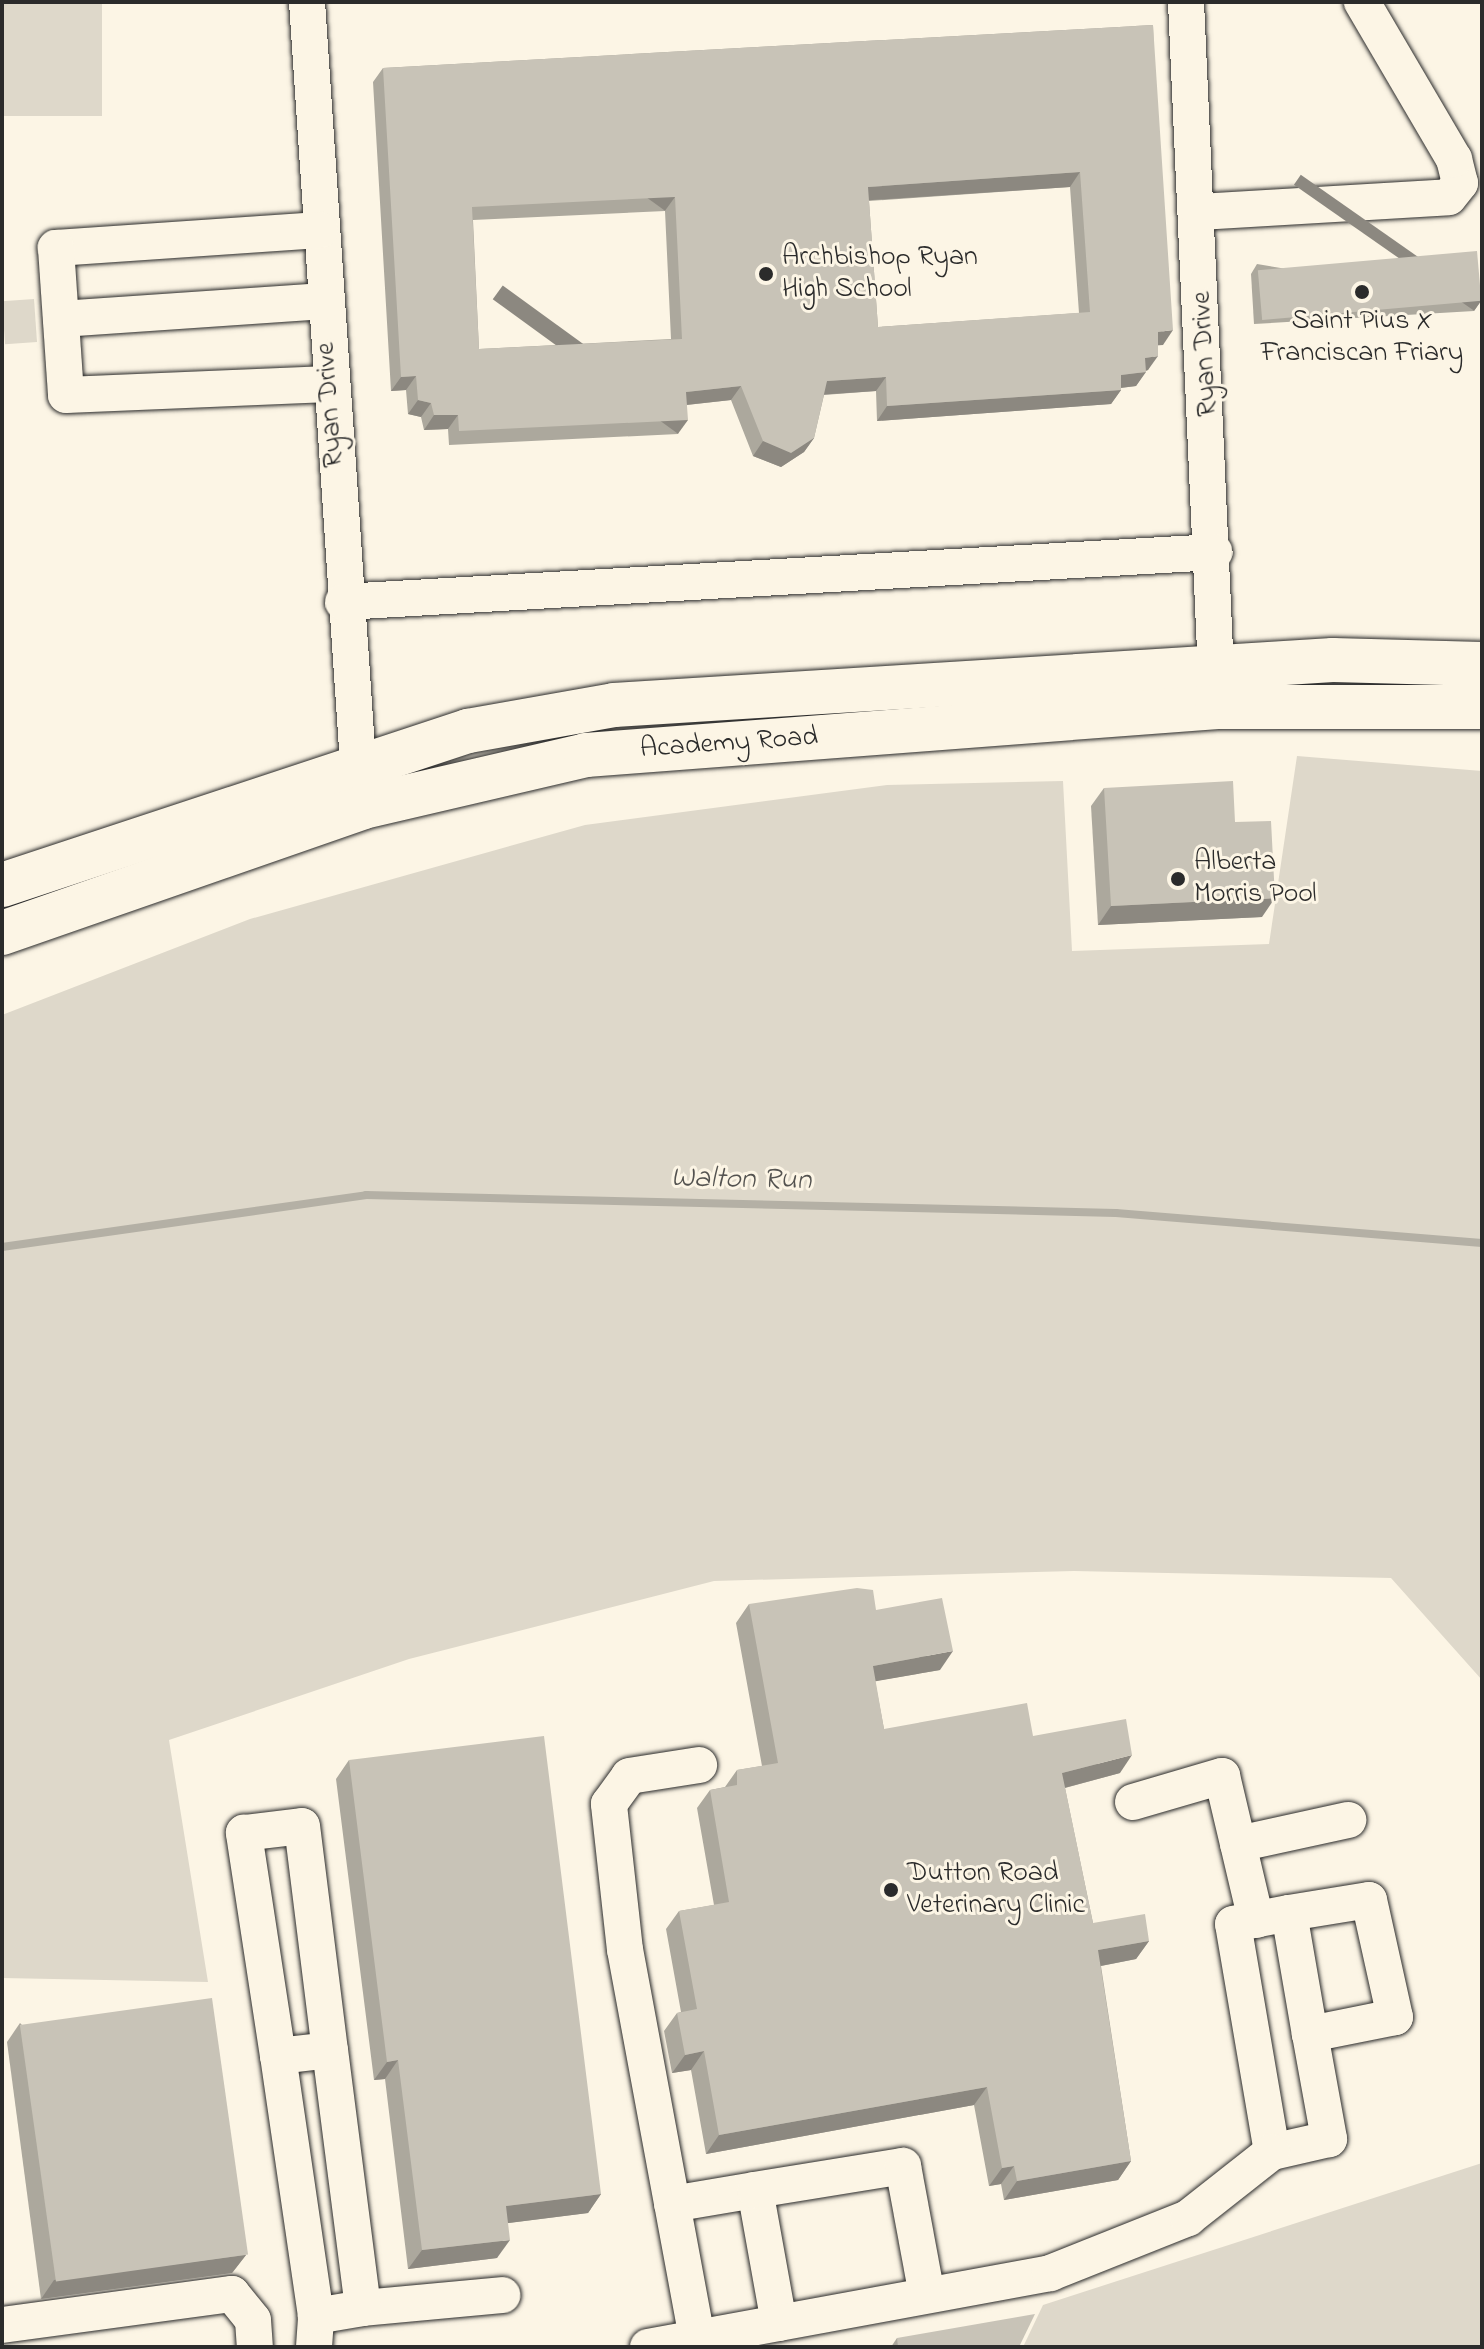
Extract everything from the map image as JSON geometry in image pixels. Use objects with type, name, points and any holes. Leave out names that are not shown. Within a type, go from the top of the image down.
[{"type":"main road","name":"Academy Road","points":[[2,933],[363,807],[586,755],[1217,686],[1482,664]]},
{"type":"main road","name":"Academy Road","points":[[2,885],[353,765],[468,731],[614,705],[1217,686],[1482,707]]},
{"type":"lane","name":"Ryan Drive","points":[[307,2],[353,765],[363,807]]},
{"type":"lane","name":"Ryan Drive","points":[[1186,2],[1215,552],[1217,686]]},
{"type":"lane","points":[[1199,212],[1449,197],[1460,183],[1454,159],[1362,2]]},
{"type":"lane","points":[[320,230],[56,248],[66,395],[329,384]]},
{"type":"lane","points":[[61,319],[324,301]]},
{"type":"lane","points":[[343,602],[1215,552]]},
{"type":"lane","points":[[697,2338],[625,1950],[609,1804],[629,1776],[699,1765]]},
{"type":"lane","points":[[648,2347],[1050,2273],[1188,2218],[1272,2152],[1329,2139],[1310,2034],[1272,1916],[1238,1844],[1222,1776],[1133,1802]]},
{"type":"lane","points":[[1238,1844],[1348,1820]]},
{"type":"lane","points":[[363,2308],[302,1826],[244,1833],[315,2332],[363,2308],[502,2295]]},
{"type":"lane","points":[[1272,2152],[1233,1924],[1369,1900],[1395,2017],[1310,2034]]},
{"type":"lane","points":[[278,2056],[330,2050]]},
{"type":"lane","points":[[672,2204],[903,2166],[927,2295]]},
{"type":"lane","points":[[755,2190],[779,2323]]},
{"type":"lane","points":[[2,2325],[232,2294],[253,2320],[255,2347]]},
{"type":"shaded area","points":[[2,2],[102,2],[102,116],[2,116]]},
{"type":"shaded area","points":[[34,299],[37,342],[5,344],[2,301]]},
{"type":"shaded area","points":[[1297,756],[1482,771],[1482,1680],[1391,1578],[1074,1571],[714,1581],[409,1659],[169,1740],[208,1982],[2,1978],[2,1015],[250,919],[585,825],[887,785],[1063,781],[1072,951],[1269,944]]},
{"type":"shaded area","points":[[1482,2163],[1482,2347],[1023,2347],[1043,2305]]},
{"type":"building","name":"Archbishop Ryan High School","points":[[1153,25],[1173,330],[1158,332],[1158,356],[1145,358],[1146,372],[1121,375],[1121,390],[887,406],[886,377],[827,381],[814,438],[791,453],[763,441],[741,386],[686,392],[688,420],[459,431],[458,415],[434,415],[431,403],[418,400],[416,376],[401,377],[383,68]],"holes":[[[1080,172],[1090,312],[878,327],[868,187]],[[675,197],[682,339],[479,349],[472,207]]]},
{"type":"building","name":"Saint Pius X Franciscan Friary","points":[[1477,251],[1481,301],[1262,320],[1258,270]]},
{"type":"building","name":"Alberta Morris Pool","points":[[1233,781],[1235,822],[1271,821],[1275,898],[1111,906],[1104,788]]},
{"type":"building","name":"Dutton Road Veterinary Clinic","points":[[857,1588],[873,1590],[876,1610],[942,1598],[953,1651],[873,1666],[884,1729],[1027,1703],[1033,1736],[1126,1719],[1132,1755],[1062,1773],[1093,1923],[1145,1914],[1149,1941],[1098,1950],[1131,2161],[1017,2181],[1014,2166],[1002,2168],[987,2087],[719,2135],[704,2051],[685,2055],[677,2013],[697,2009],[679,1911],[729,1902],[710,1790],[737,1785],[737,1770],[778,1763],[749,1604]]},
{"type":"building","points":[[544,1736],[601,2194],[506,2206],[510,2240],[422,2250],[398,2060],[387,2062],[349,1760]]},
{"type":"building","points":[[212,1998],[248,2254],[56,2281],[20,2025]]},
{"type":"building","points":[[1035,2314],[1019,2347],[898,2347],[897,2338]]},
{"type":"waterway","name":"Walton Run","points":[[2,1247],[366,1195],[1116,1213],[1482,1243]]},
{"type":"place","name":"Archbishop Ryan High School","points":[[766,274]]},
{"type":"place","name":"Saint Pius X Franciscan Friary","points":[[1362,292]]},
{"type":"place","name":"Alberta Morris Pool","points":[[1178,879]]},
{"type":"place","name":"Dutton Road Veterinary Clinic","points":[[891,1890]]}]
